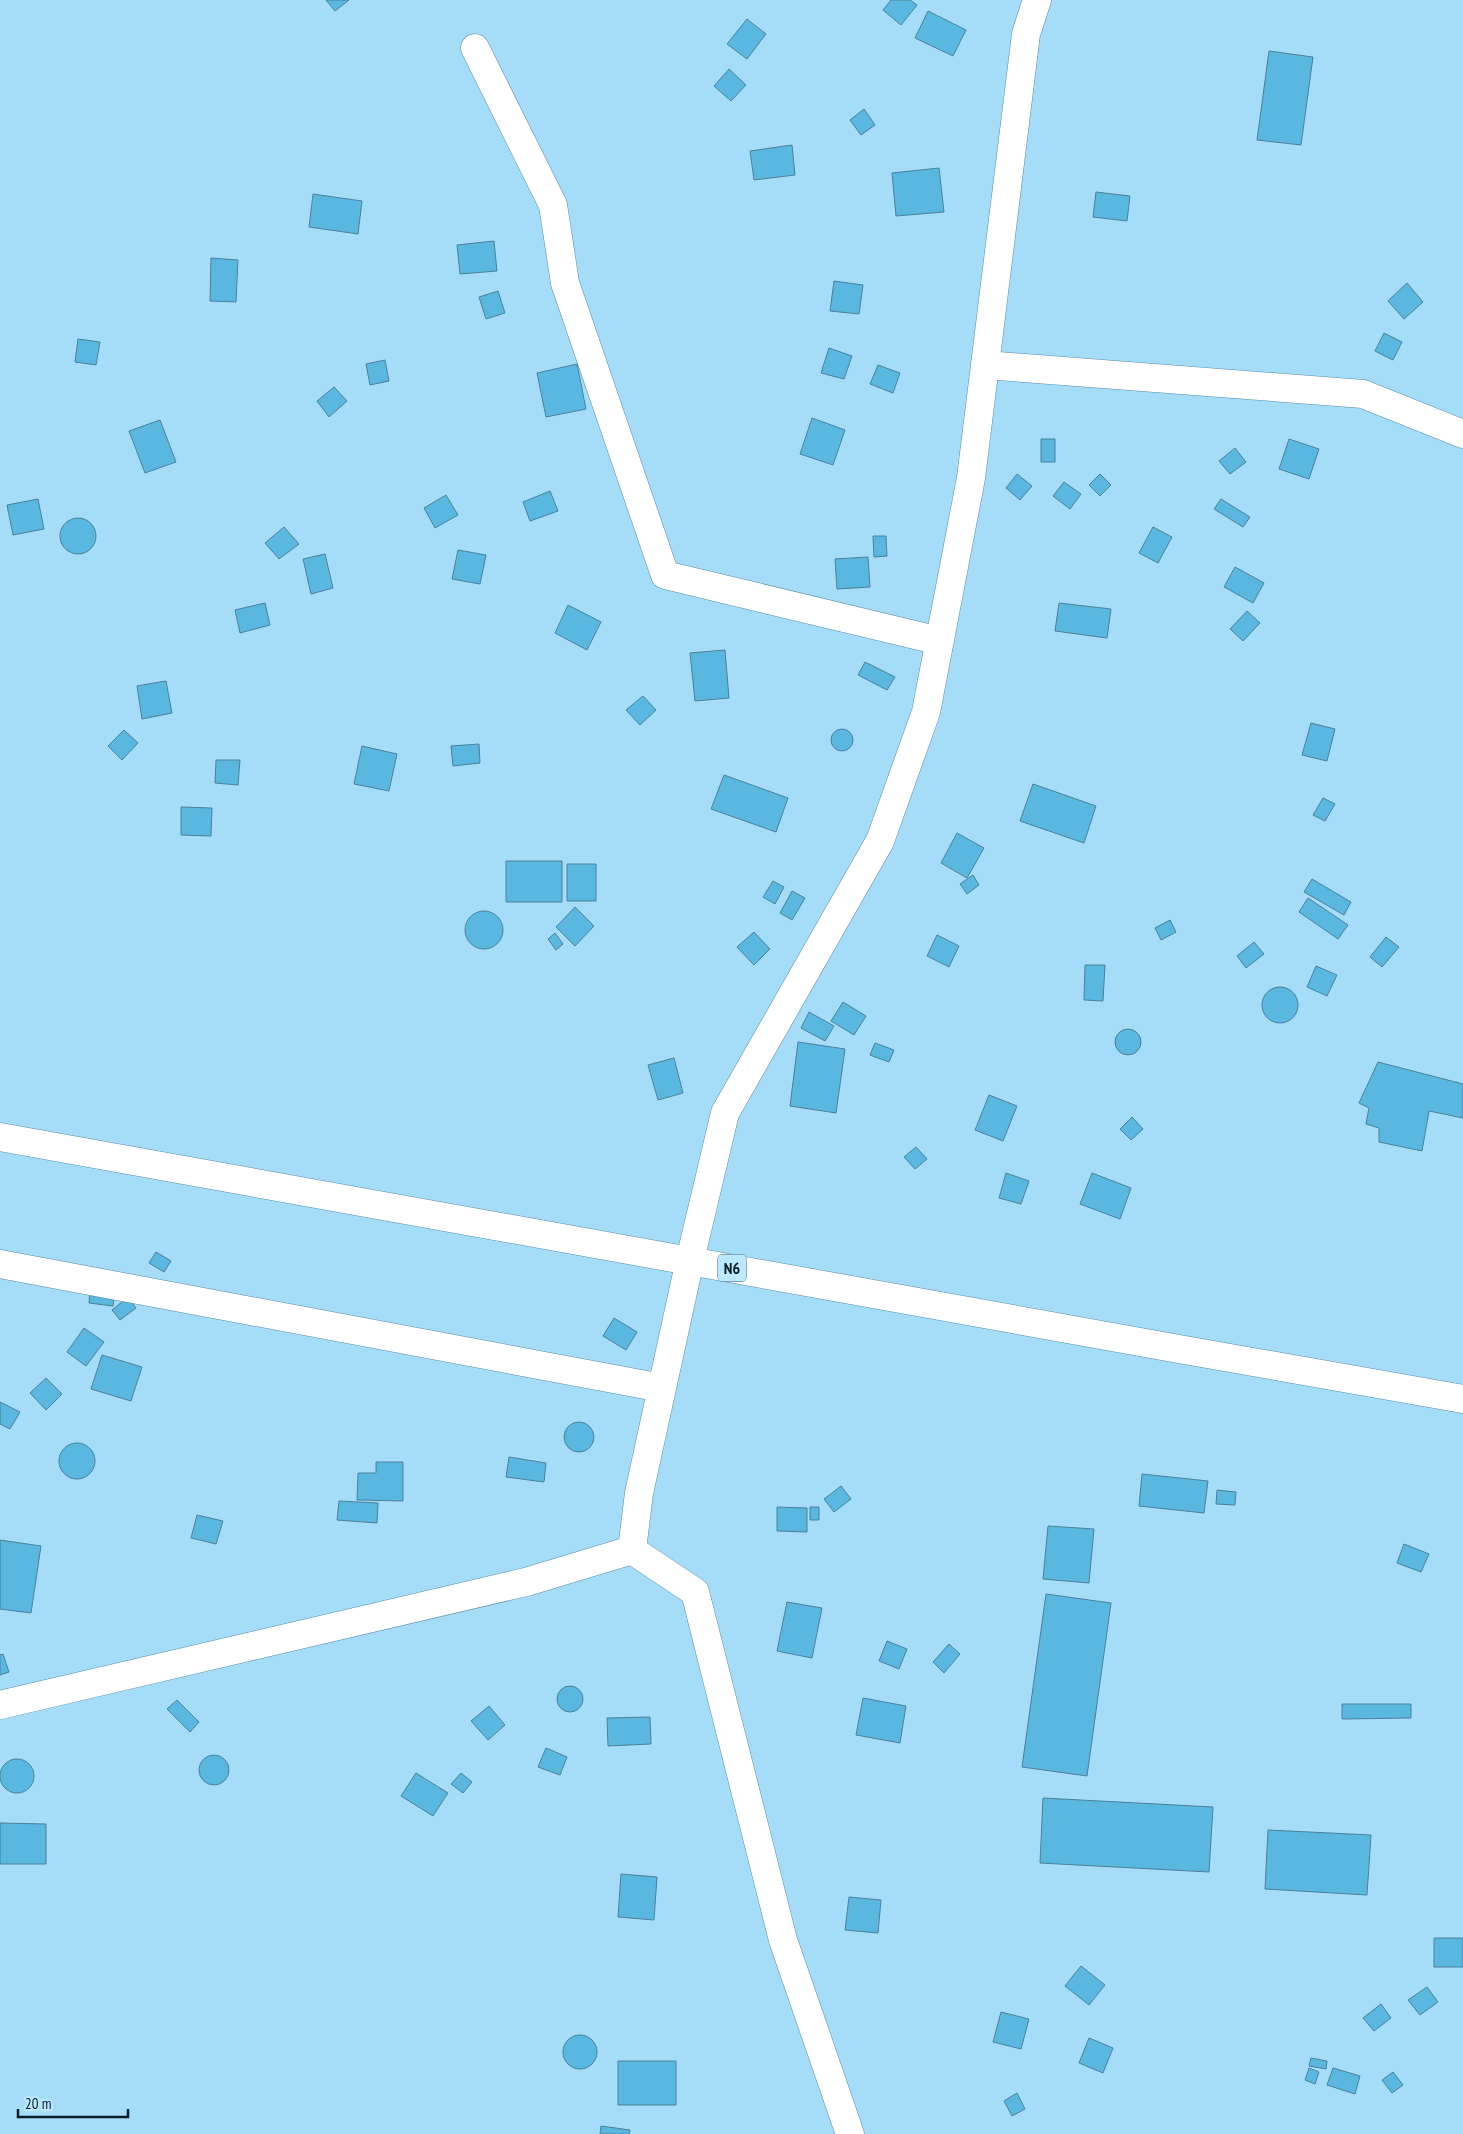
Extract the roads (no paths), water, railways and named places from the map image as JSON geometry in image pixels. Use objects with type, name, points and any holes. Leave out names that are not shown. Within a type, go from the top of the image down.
[{"type":"main road","points":[[632,1550],[639,1493],[690,1260],[725,1113],[880,841],[926,712],[971,478],[1026,34],[1037,0]]},
{"type":"main road","points":[[475,48],[553,205],[565,283],[665,575],[940,641]]},
{"type":"main road","points":[[985,365],[1363,394],[1463,434]]},
{"type":"main road","name":"N6","points":[[0,1137],[690,1260],[976,1314],[1463,1399]]},
{"type":"main road","points":[[0,1264],[662,1388]]},
{"type":"main road","points":[[0,1705],[526,1582],[632,1550]]},
{"type":"main road","points":[[632,1550],[695,1592],[783,1940],[850,2134]]}]
